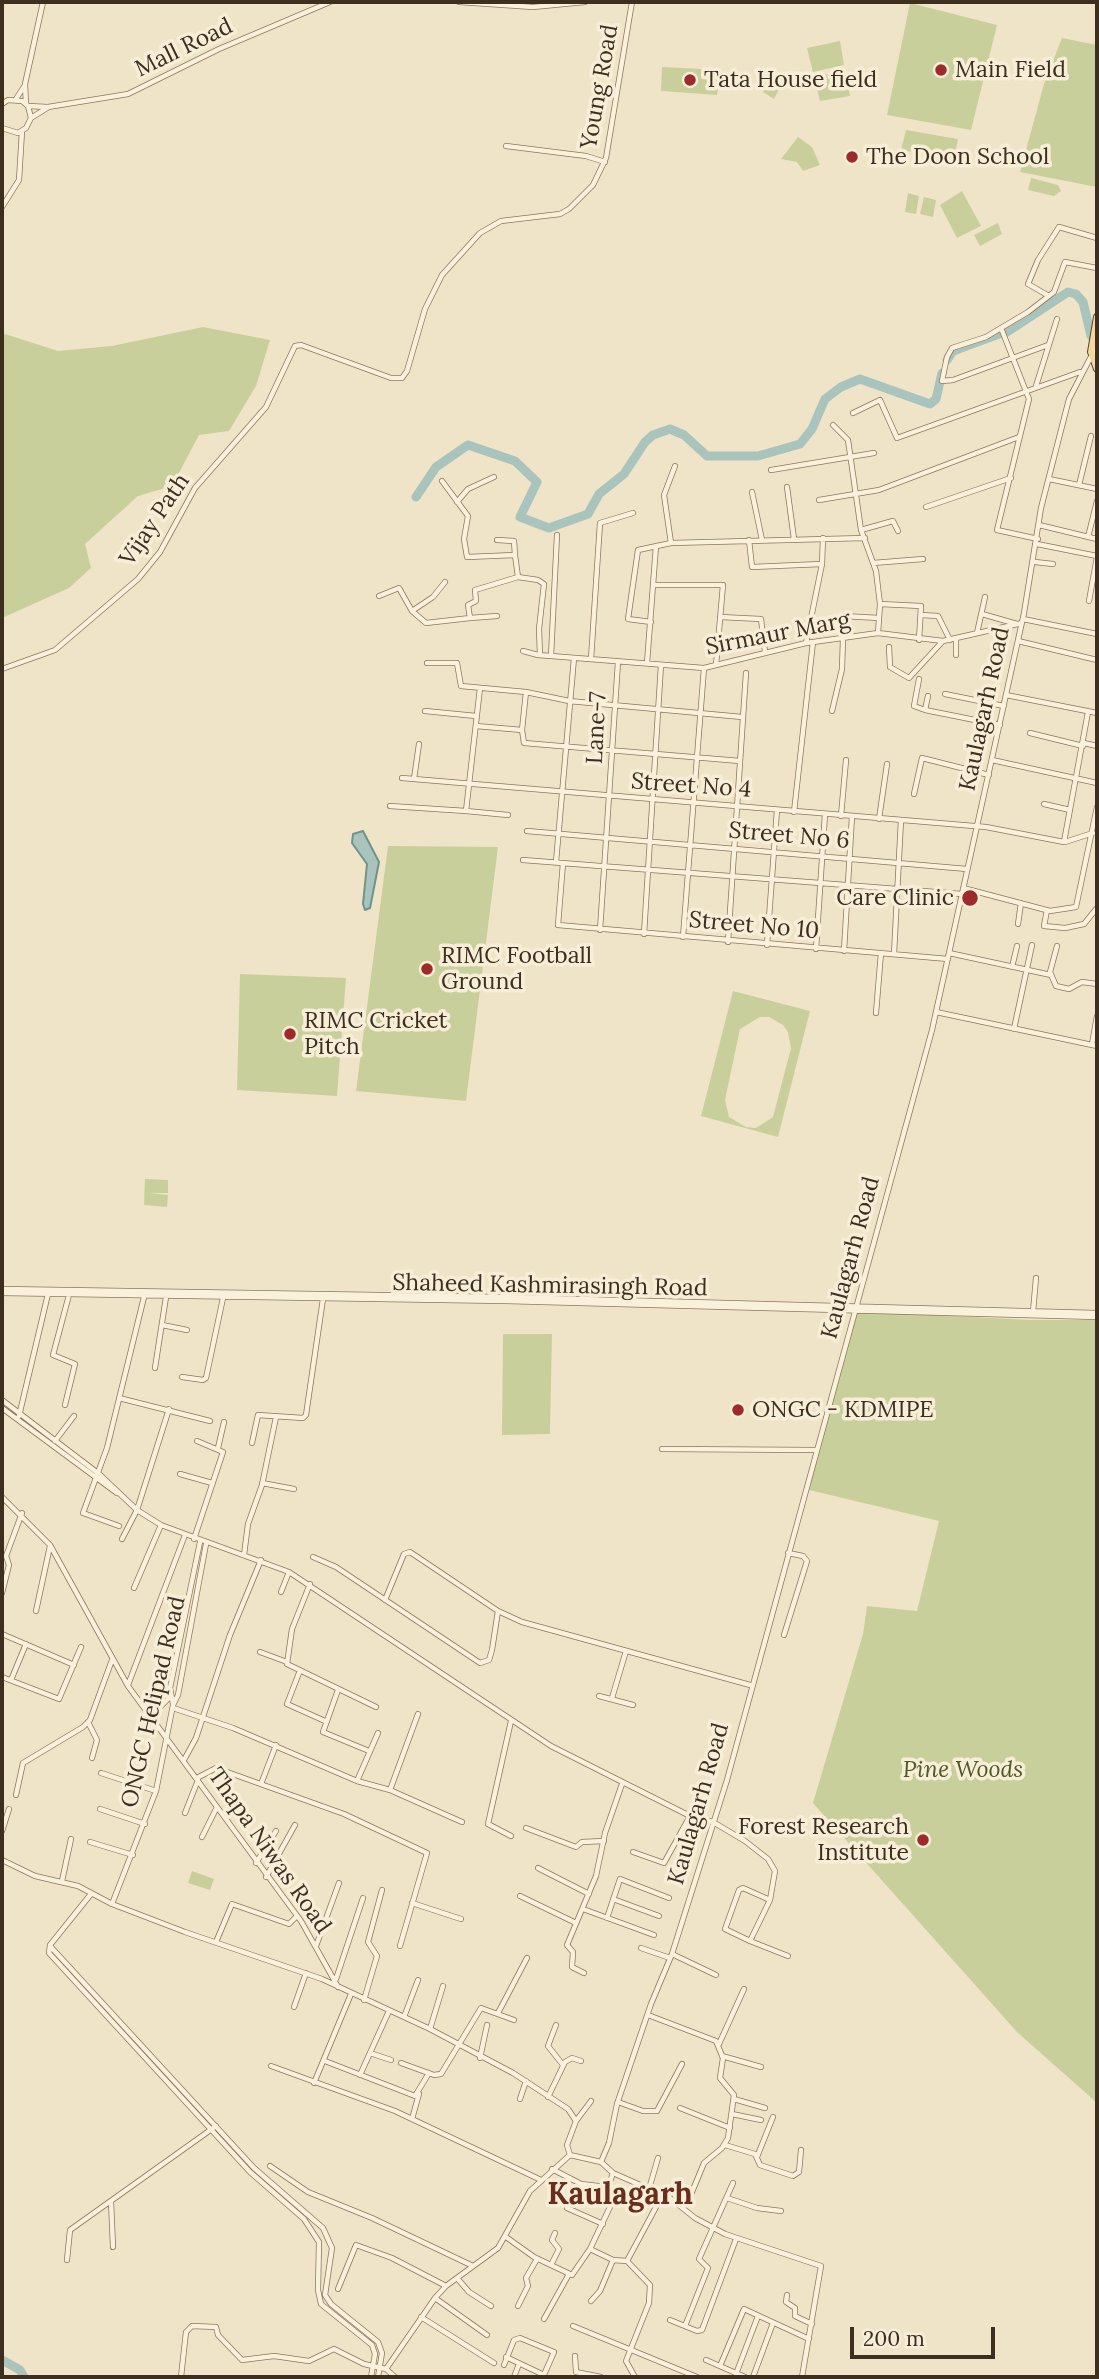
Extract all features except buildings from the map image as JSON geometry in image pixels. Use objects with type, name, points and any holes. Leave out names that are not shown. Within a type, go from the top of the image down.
[{"type":"main road","points":[[1097,322],[1091,352],[1097,369]]},
{"type":"street","points":[[31,118],[25,84],[43,2]]},
{"type":"street","name":"Mall Road","points":[[47,107],[128,94],[219,49],[330,2]]},
{"type":"street","points":[[459,2],[533,7],[584,2]]},
{"type":"street","name":"Young Road","points":[[295,346],[301,345],[391,378],[401,378],[407,371],[425,309],[442,275],[480,233],[501,221],[547,218],[569,209],[593,185],[605,162],[632,2]]},
{"type":"street","points":[[2,104],[16,99],[25,84]]},
{"type":"street","points":[[16,99],[27,105],[47,107]]},
{"type":"street","points":[[2,207],[19,180],[22,131],[31,118],[47,107]]},
{"type":"street","points":[[2,128],[13,133],[22,131]]},
{"type":"street","points":[[13,133],[21,151]]},
{"type":"street","points":[[506,146],[605,162]]},
{"type":"street","points":[[1049,296],[1027,284],[1038,260],[1059,227],[1097,238]]},
{"type":"street","points":[[1048,345],[953,380],[941,378],[953,348],[986,337],[1049,296],[1056,288],[1066,261],[1097,268]]},
{"type":"street","points":[[1037,386],[1057,319]]},
{"type":"street","points":[[1001,328],[1029,399],[997,530],[1097,557],[1089,598],[1097,596]]},
{"type":"street","name":"Kaulagarh Road","points":[[601,2162],[609,2143],[618,2102],[671,1956],[713,1822],[855,1309],[936,1012],[1035,562],[1039,525],[1069,399],[1091,352],[1097,345]]},
{"type":"street","name":"Vijay Path","points":[[2,669],[55,650],[138,579],[160,552],[195,488],[266,407],[295,346]]},
{"type":"street","points":[[853,413],[880,400],[897,438],[1081,372]]},
{"type":"street","points":[[833,425],[848,438],[861,530],[873,563],[880,604],[878,633]]},
{"type":"street","points":[[819,500],[878,490],[1020,436]]},
{"type":"street","points":[[1079,485],[1091,436]]},
{"type":"street","points":[[771,470],[874,453]]},
{"type":"street","points":[[671,543],[664,495],[675,466]]},
{"type":"street","points":[[457,502],[468,489],[494,477]]},
{"type":"street","points":[[926,507],[1011,478]]},
{"type":"street","points":[[1049,479],[1097,489]]},
{"type":"street","points":[[442,481],[469,518],[464,539],[467,557],[515,555]]},
{"type":"street","points":[[787,488],[794,539]]},
{"type":"street","points":[[752,492],[762,540]]},
{"type":"street","points":[[1088,537],[1097,500]]},
{"type":"street","points":[[591,659],[600,523],[633,513]]},
{"type":"street","points":[[861,530],[893,521],[898,531]]},
{"type":"street","points":[[1039,525],[1097,539]]},
{"type":"street","points":[[551,656],[557,535]]},
{"type":"street","points":[[806,643],[822,565],[823,538]]},
{"type":"street","points":[[651,622],[628,620],[636,552],[671,543],[864,538]]},
{"type":"street","points":[[497,540],[514,542],[518,577]]},
{"type":"street","points":[[749,540],[752,567],[822,565]]},
{"type":"street","points":[[647,663],[656,546]]},
{"type":"street","points":[[873,563],[923,559]]},
{"type":"street","points":[[1035,562],[1053,564]]},
{"type":"street","points":[[470,618],[468,605],[476,601],[475,590],[509,583],[518,577],[538,580],[544,584],[539,655]]},
{"type":"street","points":[[412,611],[433,597],[444,582]]},
{"type":"street","points":[[654,585],[722,584],[716,665]]},
{"type":"street","points":[[379,596],[399,588],[412,611],[428,624],[497,616]]},
{"type":"street","points":[[978,634],[985,597]]},
{"type":"street","points":[[880,604],[921,606],[919,640]]},
{"type":"street","points":[[982,614],[1097,634]]},
{"type":"street","points":[[921,615],[938,616],[953,639],[956,655]]},
{"type":"street","points":[[843,616],[879,618]]},
{"type":"street","points":[[720,617],[761,618],[765,653]]},
{"type":"street","name":"Sirmaur Marg","points":[[523,651],[539,655],[704,668],[806,643],[878,633],[943,641],[1021,622]]},
{"type":"street","points":[[832,711],[842,669],[843,638]]},
{"type":"street","points":[[889,647],[890,667],[909,678],[943,641]]},
{"type":"street","points":[[1018,641],[1097,660]]},
{"type":"street","points":[[794,812],[813,642]]},
{"type":"street","points":[[559,862],[573,658]]},
{"type":"street","name":"Lane-7","points":[[600,930],[618,661]]},
{"type":"street","points":[[427,663],[457,663],[460,685],[526,692],[569,701],[742,718]]},
{"type":"street","points":[[644,934],[661,665]]},
{"type":"street","points":[[683,937],[704,668]]},
{"type":"street","points":[[728,942],[732,849],[746,673]]},
{"type":"street","points":[[919,679],[914,706],[1000,725]]},
{"type":"street","points":[[466,811],[480,688]]},
{"type":"street","points":[[526,692],[523,743],[740,761]]},
{"type":"street","points":[[945,694],[1004,706]]},
{"type":"street","points":[[1006,695],[1097,713]]},
{"type":"street","points":[[925,710],[928,696]]},
{"type":"street","points":[[425,711],[476,716]]},
{"type":"street","points":[[1088,712],[1064,842],[1093,833]]},
{"type":"street","points":[[476,726],[523,730]]},
{"type":"street","points":[[1030,733],[1097,746]]},
{"type":"street","points":[[414,779],[419,744]]},
{"type":"street","points":[[914,794],[922,758],[989,775]]},
{"type":"street","points":[[841,816],[846,760]]},
{"type":"street","points":[[992,760],[1097,783]]},
{"type":"street","points":[[879,819],[887,764]]},
{"type":"street","name":"Street No 4","points":[[402,778],[977,826],[1064,842]]},
{"type":"street","points":[[1044,804],[1070,810]]},
{"type":"street","points":[[390,806],[508,815]]},
{"type":"street","points":[[523,860],[845,886],[963,891],[1047,910],[1079,905],[1097,807]]},
{"type":"street","points":[[767,945],[777,810]]},
{"type":"street","points":[[816,949],[825,814]]},
{"type":"street","points":[[844,951],[845,886],[852,816]]},
{"type":"street","points":[[894,954],[901,820]]},
{"type":"street","name":"Street No 6","points":[[527,831],[967,869]]},
{"type":"street","name":"Street No 10","points":[[559,862],[558,925],[816,949],[948,956],[1051,975],[1056,986],[1062,989],[1069,989],[1082,982],[1097,984]]},
{"type":"street","points":[[1017,924],[1021,903]]},
{"type":"street","points":[[1047,910],[1044,926],[1065,928],[1084,924],[1097,908]]},
{"type":"street","points":[[1014,1029],[1032,945]]},
{"type":"street","points":[[1012,967],[1017,946]]},
{"type":"street","points":[[1051,975],[1057,946]]},
{"type":"street","points":[[876,1013],[881,953]]},
{"type":"street","points":[[936,1012],[1095,1045],[1097,1016]]},
{"type":"street","points":[[1033,1312],[1036,1278]]},
{"type":"street","name":"Shaheed Kashmirasingh Road","points":[[2,1291],[505,1297],[1097,1315]]},
{"type":"street","name":"Shaheed Kashmirasingh Road","points":[[2,1291],[144,1297],[1097,1315]]},
{"type":"street","points":[[19,1417],[48,1294]]},
{"type":"street","points":[[65,1405],[75,1364],[53,1354],[69,1295]]},
{"type":"street","points":[[119,1526],[83,1513],[98,1477],[144,1297]]},
{"type":"street","points":[[155,1368],[166,1297]]},
{"type":"street","points":[[182,1377],[203,1380],[206,1378],[223,1298]]},
{"type":"street","points":[[252,1443],[257,1416],[306,1415],[323,1299]]},
{"type":"street","points":[[162,1325],[187,1330]]},
{"type":"street","points":[[119,1398],[210,1421]]},
{"type":"street","points":[[2,1400],[19,1417],[137,1510],[161,1525],[289,1572],[511,1721],[622,1784],[690,1816],[713,1822],[745,1841],[772,1865],[775,1882],[770,1900],[750,1941]]},
{"type":"street","points":[[2,1408],[19,1417]]},
{"type":"street","points":[[122,1539],[137,1510],[169,1409]]},
{"type":"street","points":[[54,1443],[74,1416]]},
{"type":"street","points":[[244,1555],[250,1518],[262,1483],[276,1417]]},
{"type":"street","points":[[218,1448],[225,1422]]},
{"type":"street","points":[[197,1441],[223,1452],[212,1483],[200,1541],[170,1696],[173,1706],[276,1745],[357,1781],[390,1790],[462,1822]]},
{"type":"street","points":[[662,1449],[816,1450]]},
{"type":"street","points":[[180,1474],[212,1483]]},
{"type":"street","points":[[262,1483],[294,1489]]},
{"type":"street","name":"Thapa Niwas Road","points":[[2,1497],[22,1514],[50,1545],[128,1686],[297,1916],[338,1987]]},
{"type":"street","points":[[2,1593],[9,1565],[6,1556],[22,1514]]},
{"type":"street","points":[[134,1588],[161,1525]]},
{"type":"street","points":[[128,1686],[185,1535]]},
{"type":"street","name":"ONGC Helipad Road","points":[[112,1904],[156,1791],[173,1706],[178,1695],[200,1541]]},
{"type":"street","points":[[36,1611],[50,1545]]},
{"type":"street","points":[[2,1546],[8,1549]]},
{"type":"street","points":[[385,1600],[408,1551],[498,1611],[522,1622],[750,1685]]},
{"type":"street","points":[[784,1635],[807,1561],[803,1556],[788,1553]]},
{"type":"street","points":[[313,1557],[336,1567],[480,1663],[489,1660],[498,1611]]},
{"type":"street","points":[[184,1760],[261,1560]]},
{"type":"street","points":[[281,1592],[289,1572]]},
{"type":"street","points":[[286,1662],[292,1629],[310,1584]]},
{"type":"street","points":[[2,1634],[74,1665]]},
{"type":"street","points":[[11,1680],[26,1644]]},
{"type":"street","points":[[2,1677],[59,1699],[80,1647]]},
{"type":"street","points":[[260,1651],[286,1662],[299,1673],[376,1707]]},
{"type":"street","points":[[612,1698],[626,1651]]},
{"type":"street","points":[[16,1795],[23,1763],[88,1722],[112,1659]]},
{"type":"street","points":[[299,1673],[287,1704],[325,1721]]},
{"type":"street","points":[[338,1690],[325,1721],[324,1734],[369,1751]]},
{"type":"street","points":[[138,1700],[160,1707],[170,1696]]},
{"type":"street","points":[[599,1696],[634,1705]]},
{"type":"street","points":[[390,1790],[418,1714]]},
{"type":"street","points":[[510,1836],[488,1822],[511,1721]]},
{"type":"street","points":[[88,1722],[97,1740],[92,1758]]},
{"type":"street","points":[[357,1781],[378,1732]]},
{"type":"street","points":[[261,1784],[276,1745]]},
{"type":"street","points":[[185,1813],[198,1779],[214,1768],[344,1814],[427,1853],[400,1946]]},
{"type":"street","points":[[101,1773],[156,1791]]},
{"type":"street","points":[[584,1973],[572,1967],[573,1952],[567,1945],[589,1894],[622,1784]]},
{"type":"street","points":[[202,1837],[217,1807]]},
{"type":"street","points":[[100,1809],[145,1824]]},
{"type":"street","points":[[2,1831],[9,1810]]},
{"type":"street","points":[[633,1852],[664,1863],[690,1816]]},
{"type":"street","points":[[267,1877],[295,1825]]},
{"type":"street","points":[[526,1828],[576,1847],[582,1842],[604,1842]]},
{"type":"street","points":[[256,1863],[275,1831]]},
{"type":"street","points":[[62,1881],[71,1839]]},
{"type":"street","points":[[90,1842],[132,1855]]},
{"type":"street","points":[[2,1860],[35,1876],[62,1881],[112,1904],[306,1973],[404,2017],[526,2081],[574,2114],[576,2121]]},
{"type":"street","points":[[538,1868],[589,1894]]},
{"type":"street","points":[[607,1918],[620,1879],[669,1898]]},
{"type":"street","points":[[316,1947],[339,1882]]},
{"type":"street","points":[[770,1900],[743,1888],[739,1890],[725,1929],[788,1956]]},
{"type":"street","points":[[364,2000],[377,1956],[368,1942],[382,1890]]},
{"type":"street","points":[[91,1894],[50,1945],[49,1953],[254,2168],[323,2228],[332,2248],[325,2295],[331,2304],[378,2342],[383,2368],[388,2375],[395,2377]]},
{"type":"street","points":[[520,1896],[576,1923]]},
{"type":"street","points":[[335,1979],[363,1899]]},
{"type":"street","points":[[613,1899],[659,1916]]},
{"type":"street","points":[[412,1903],[461,1919]]},
{"type":"street","points":[[216,1942],[232,1904],[289,1924],[297,1916]]},
{"type":"street","points":[[583,1909],[653,1935]]},
{"type":"street","points":[[50,1945],[94,1998]]},
{"type":"street","points":[[641,1948],[671,1956],[716,1975]]},
{"type":"street","points":[[498,2013],[527,1958]]},
{"type":"street","points":[[293,2007],[306,1973]]},
{"type":"street","points":[[404,2017],[418,1980]]},
{"type":"street","points":[[430,2029],[443,1986]]},
{"type":"street","points":[[682,2207],[692,2192],[704,2163],[725,2145],[730,2128],[734,2099],[733,2092],[720,2078],[722,2056],[719,2044],[744,1989]]},
{"type":"street","points":[[314,2083],[351,1994]]},
{"type":"street","points":[[401,2063],[429,2073],[443,2073],[481,2008],[514,2020]]},
{"type":"street","points":[[360,2075],[389,2011]]},
{"type":"street","points":[[648,2015],[669,2026],[694,2031],[719,2044]]},
{"type":"street","points":[[480,2058],[488,2025]]},
{"type":"street","points":[[556,2025],[548,2046],[563,2065]]},
{"type":"street","points":[[370,2053],[391,2060]]},
{"type":"street","points":[[722,2056],[761,2067]]},
{"type":"street","points":[[548,2097],[563,2065],[570,2059],[581,2061]]},
{"type":"street","points":[[325,2061],[405,2093],[419,2094]]},
{"type":"street","points":[[618,2102],[643,2111],[657,2111],[682,2064]]},
{"type":"street","points":[[271,2066],[412,2119],[541,2180]]},
{"type":"street","points":[[412,2119],[419,2094],[429,2073]]},
{"type":"street","points":[[520,2099],[526,2081]]},
{"type":"street","points":[[175,2086],[250,2172],[304,2218],[315,2233],[320,2249],[318,2290],[321,2304],[372,2345],[374,2367],[371,2377]]},
{"type":"street","points":[[734,2099],[765,2108]]},
{"type":"street","points":[[570,2155],[567,2145],[576,2121],[591,2101]]},
{"type":"street","points":[[680,2108],[730,2128]]},
{"type":"street","points":[[732,2114],[761,2120]]},
{"type":"street","points":[[773,2118],[757,2157],[760,2165],[793,2176],[799,2172],[801,2150]]},
{"type":"street","points":[[67,2260],[70,2230],[216,2126]]},
{"type":"street","points":[[725,2145],[757,2157]]},
{"type":"street","points":[[570,2155],[601,2162],[613,2173],[663,2194],[712,2228],[736,2239],[822,2268],[802,2377]]},
{"type":"street","points":[[377,2377],[435,2298],[446,2286],[498,2248],[526,2197],[552,2169],[570,2155]]},
{"type":"street","points":[[649,2189],[658,2158]]},
{"type":"street","points":[[270,2166],[304,2191],[372,2218],[473,2266]]},
{"type":"street","points":[[552,2169],[581,2184],[607,2187]]},
{"type":"street","points":[[506,2237],[551,2266],[569,2274],[576,2272],[610,2207],[607,2187],[613,2173]]},
{"type":"street","points":[[685,2326],[708,2268],[699,2259],[733,2183]]},
{"type":"street","points":[[627,2261],[663,2194]]},
{"type":"street","points":[[727,2198],[757,2208],[781,2211]]},
{"type":"street","points":[[111,2200],[113,2246]]},
{"type":"street","points":[[567,2208],[603,2224]]},
{"type":"street","points":[[551,2266],[559,2249],[552,2240],[555,2233]]},
{"type":"street","points":[[670,2320],[697,2332],[703,2328],[736,2239]]},
{"type":"street","points":[[338,2289],[356,2245],[392,2258],[446,2286]]},
{"type":"street","points":[[590,2249],[613,2260],[627,2261],[648,2281],[651,2293],[647,2310],[629,2348],[626,2364],[635,2377]]},
{"type":"street","points":[[518,2306],[528,2286],[526,2276],[537,2259]]},
{"type":"street","points":[[591,2301],[600,2291],[613,2260]]},
{"type":"street","points":[[544,2319],[569,2274]]},
{"type":"street","points":[[457,2278],[469,2292],[491,2306]]},
{"type":"street","points":[[787,2295],[786,2302],[795,2308],[795,2316],[812,2324]]},
{"type":"street","points":[[435,2298],[487,2335]]},
{"type":"street","points":[[720,2366],[742,2311],[746,2309],[809,2339]]},
{"type":"street","points":[[736,2374],[758,2315]]},
{"type":"street","points":[[421,2317],[494,2363]]},
{"type":"street","points":[[753,2377],[773,2323]]},
{"type":"street","points":[[181,2377],[186,2332],[192,2326],[216,2327],[218,2335],[242,2360],[268,2356],[309,2361],[334,2349],[374,2367],[383,2368]]},
{"type":"street","points":[[573,2326],[697,2377]]},
{"type":"street","points":[[504,2365],[506,2357],[517,2338],[551,2349],[554,2354],[544,2376],[506,2357]]},
{"type":"street","points":[[576,2356],[576,2372],[601,2377]]},
{"type":"street","points":[[706,2360],[745,2377]]},
{"type":"street","points":[[514,2377],[519,2364]]},
{"type":"green space","name":"Main Field","points":[[910,3],[997,25],[971,130],[887,115]]},
{"type":"green space","points":[[1062,38],[1097,45],[1097,187],[1020,172],[1044,84]]},
{"type":"green space","points":[[840,41],[844,65],[813,72],[807,48]]},
{"type":"green space","name":"Tata House field","points":[[662,67],[721,70],[717,95],[661,91]]},
{"type":"green space","points":[[768,70],[778,76],[780,87],[774,99],[763,92],[760,81]]},
{"type":"green space","points":[[845,70],[850,96],[820,101],[814,77]]},
{"type":"green space","points":[[906,130],[958,139],[954,159],[901,150]]},
{"type":"green space","points":[[798,137],[812,147],[820,165],[803,171],[797,162],[781,159]]},
{"type":"green space","points":[[1031,178],[1058,185],[1061,191],[1054,196],[1028,190]]},
{"type":"green space","points":[[962,191],[981,226],[957,238],[940,205]]},
{"type":"green space","points":[[908,193],[919,196],[916,214],[905,212]]},
{"type":"green space","points":[[924,197],[936,200],[933,217],[920,214]]},
{"type":"green space","points":[[998,223],[1002,234],[980,246],[974,235]]},
{"type":"green space","points":[[203,327],[270,340],[256,386],[229,431],[199,435],[172,486],[138,496],[85,544],[91,568],[69,588],[2,618],[2,333],[58,351],[112,346]]},
{"type":"green space","name":"RIMC Football Ground","points":[[388,846],[498,847],[466,1101],[356,1091]]},
{"type":"green space","name":"RIMC Cricket Pitch","points":[[240,974],[346,978],[337,1096],[237,1090]]},
{"type":"green space","points":[[733,991],[810,1011],[778,1137],[701,1116]],"holes":[[[760,1017],[769,1017],[783,1025],[788,1032],[791,1048],[773,1117],[756,1128],[746,1127],[729,1117],[725,1100],[740,1029]]]},
{"type":"green space","points":[[145,1179],[168,1180],[168,1193],[149,1193],[168,1195],[167,1207],[144,1205]]},
{"type":"green space","name":"Pine Woods","points":[[855,1311],[1031,1320],[1097,1320],[1097,2103],[1017,2032],[813,1803],[863,1634],[867,1606],[917,1611],[939,1521],[805,1489]]},
{"type":"green space","points":[[503,1334],[552,1334],[550,1434],[502,1435]]},
{"type":"green space","points":[[192,1871],[214,1879],[210,1890],[188,1883]]},
{"type":"water","points":[[363,831],[379,862],[370,908],[365,910],[363,904],[367,864],[352,843],[353,834]]},
{"type":"waterway","points":[[1007,332],[1068,292],[1076,294],[1083,302],[1091,336]]},
{"type":"waterway","points":[[947,360],[953,351],[999,334]]},
{"type":"waterway","points":[[416,497],[436,467],[468,445],[515,461],[537,482],[520,517],[549,528],[588,514],[599,494],[624,474],[645,442],[653,435],[670,429],[684,435],[707,456],[758,456],[800,444],[812,429],[825,399],[841,387],[860,379],[930,404],[936,399],[942,373]]},
{"type":"waterway","points":[[2,2360],[20,2370],[24,2377]]},
{"type":"place","name":"Main Field","points":[[941,70]]},
{"type":"place","name":"Tata House field","points":[[690,80]]},
{"type":"place","name":"The Doon School","points":[[852,157]]},
{"type":"place","name":"Care Clinic","points":[[970,898]]},
{"type":"place","name":"RIMC Football Ground","points":[[427,969]]},
{"type":"place","name":"RIMC Cricket Pitch","points":[[290,1034]]},
{"type":"place","name":"ONGC - KDMIPE","points":[[738,1410]]},
{"type":"place","name":"Forest Research Institute","points":[[923,1840]]},
{"type":"district","name":"Kaulagarh","points":[[620,2195]]}]
